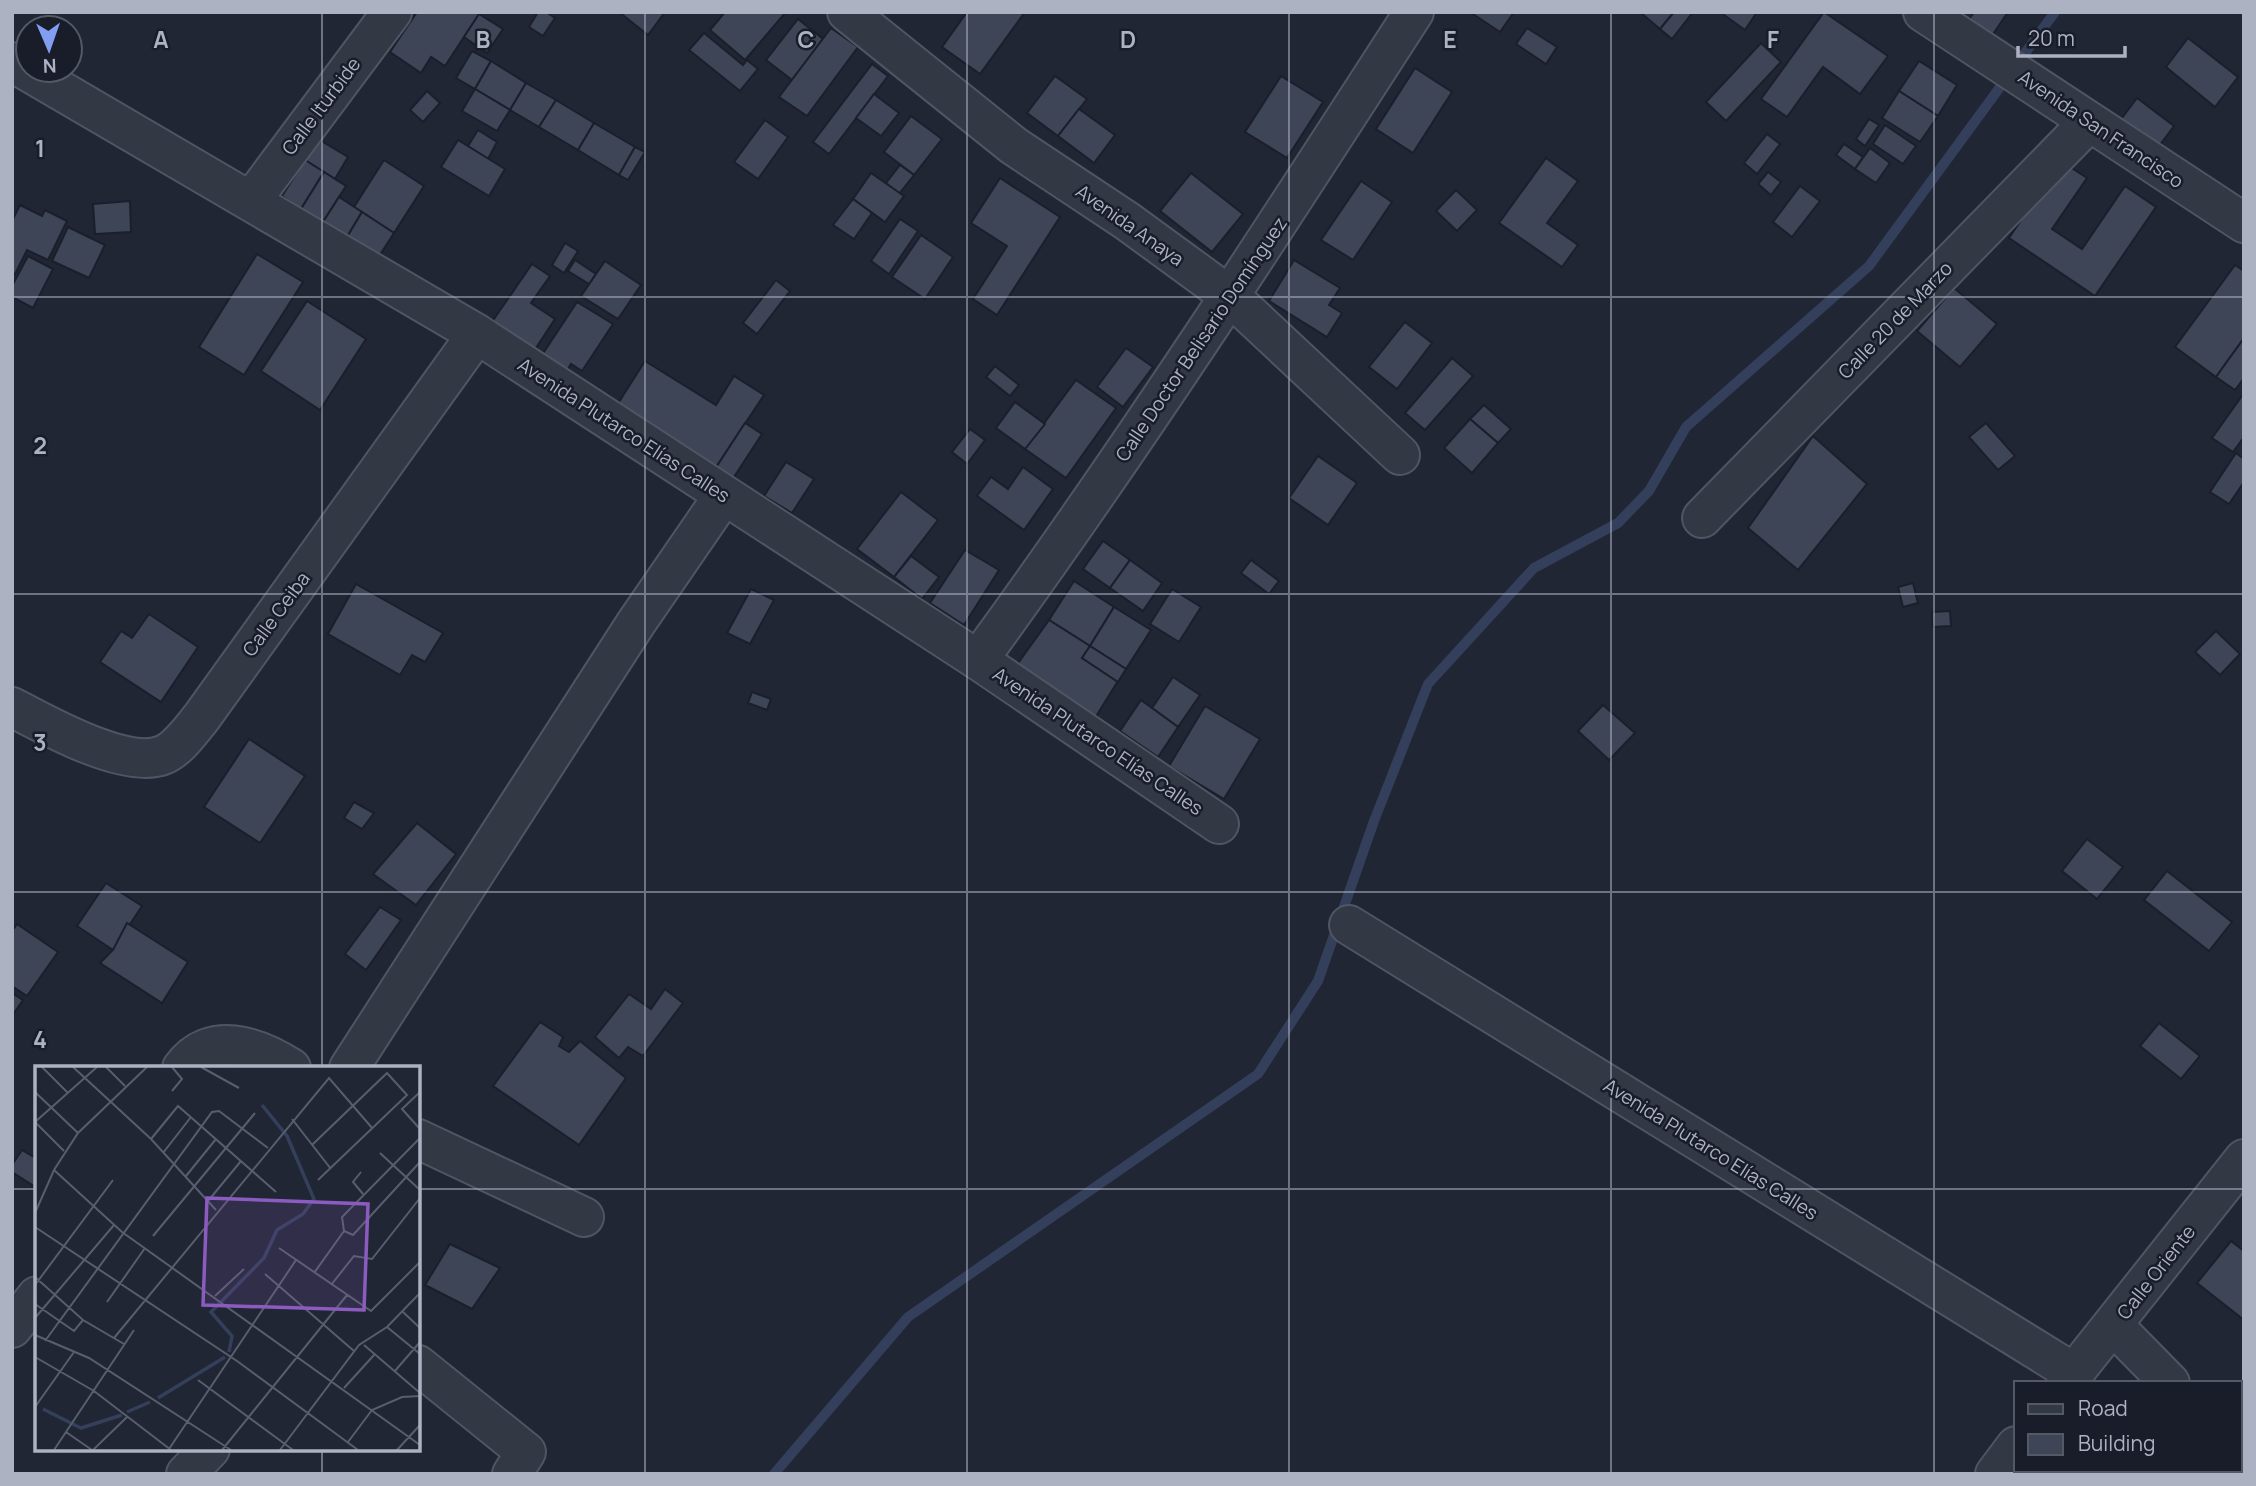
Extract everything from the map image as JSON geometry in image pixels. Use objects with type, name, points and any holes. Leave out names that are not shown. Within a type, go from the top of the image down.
[{"type":"street","name":"Calle Iturbide","points":[[251,201],[392,12]]},
{"type":"street","name":"Avenida Anaya","points":[[847,12],[1014,146],[1127,221],[1231,298],[1400,455]]},
{"type":"street","name":"Calle Doctor Belisario Domínguez","points":[[978,660],[1095,499],[1231,298],[1414,12]]},
{"type":"street","name":"Avenida San Francisco","points":[[1923,12],[2244,223]]},
{"type":"street","name":"Avenida Plutarco Elías Calles","points":[[12,62],[477,334],[978,660],[1219,824]]},
{"type":"street","name":"Calle 20 de Marzo","points":[[1702,518],[2089,122]]},
{"type":"street","name":"Calle Ceiba","points":[[12,707],[80,740],[127,756],[146,760],[165,755],[201,718],[477,334]]},
{"type":"street","points":[[350,1066],[628,635],[724,495]]},
{"type":"street","name":"Avenida Plutarco Elías Calles","points":[[1349,925],[2070,1378]]},
{"type":"street","points":[[184,1066],[201,1049],[235,1043],[271,1055],[288,1066]]},
{"type":"street","points":[[420,1140],[584,1217]]},
{"type":"street","name":"Calle Oriente","points":[[2070,1378],[2114,1326],[2244,1159]]},
{"type":"street","points":[[12,1328],[35,1299]]},
{"type":"street","points":[[2114,1326],[2168,1381]]},
{"type":"street","points":[[420,1367],[519,1463]]},
{"type":"street","points":[[1994,1474],[2014,1449]]},
{"type":"street","points":[[186,1474],[208,1451]]},
{"type":"building","points":[[417,12],[479,14],[445,66],[431,57],[421,73],[390,52]]},
{"type":"building","points":[[538,12],[546,12],[555,18],[543,36],[529,27]]},
{"type":"building","points":[[619,12],[665,12],[648,35]]},
{"type":"building","points":[[725,12],[786,12],[745,60],[710,30]]},
{"type":"building","points":[[967,12],[1025,12],[980,74],[942,47]]},
{"type":"building","points":[[1470,12],[1514,12],[1500,32]]},
{"type":"building","points":[[1640,12],[1674,12],[1660,29]]},
{"type":"building","points":[[1674,12],[1693,12],[1672,39],[1660,29]]},
{"type":"building","points":[[1720,12],[1757,12],[1745,30]]},
{"type":"building","points":[[1824,12],[1888,56],[1860,94],[1823,67],[1787,117],[1761,99]]},
{"type":"building","points":[[1974,12],[2008,12],[1987,43],[1963,28]]},
{"type":"building","points":[[479,14],[503,29],[487,53],[464,37]]},
{"type":"building","points":[[798,19],[823,39],[792,80],[766,60]]},
{"type":"building","points":[[831,28],[858,47],[807,116],[779,97]]},
{"type":"building","points":[[1527,28],[1557,47],[1546,64],[1516,44]]},
{"type":"building","points":[[704,33],[743,65],[747,60],[758,69],[740,91],[689,50]]},
{"type":"building","points":[[2188,38],[2238,77],[2215,107],[2166,67]]},
{"type":"building","points":[[1761,43],[1781,62],[1726,121],[1706,102]]},
{"type":"building","points":[[472,51],[491,61],[475,89],[456,78]]},
{"type":"building","points":[[491,61],[526,83],[510,110],[475,89]]},
{"type":"building","points":[[1919,61],[1957,85],[1938,116],[1899,91]]},
{"type":"building","points":[[872,64],[888,76],[829,154],[813,142]]},
{"type":"building","points":[[1415,68],[1452,92],[1413,153],[1376,129]]},
{"type":"building","points":[[1055,76],[1087,99],[1058,136],[1027,113]]},
{"type":"building","points":[[1281,76],[1323,102],[1287,158],[1245,132]]},
{"type":"building","points":[[526,83],[556,100],[539,127],[510,110]]},
{"type":"building","points":[[475,89],[510,110],[497,131],[462,111]]},
{"type":"building","points":[[427,91],[440,103],[423,122],[410,110]]},
{"type":"building","points":[[1899,91],[1938,116],[1920,142],[1882,118]]},
{"type":"building","points":[[874,94],[899,113],[881,136],[856,118]]},
{"type":"building","points":[[2137,98],[2174,126],[2150,158],[2113,130]]},
{"type":"building","points":[[556,100],[594,123],[578,150],[539,127]]},
{"type":"building","points":[[1079,109],[1115,135],[1094,163],[1058,136]]},
{"type":"building","points":[[911,116],[942,139],[914,175],[884,152]]},
{"type":"building","points":[[1869,119],[1879,125],[1865,146],[1856,139]]},
{"type":"building","points":[[765,120],[788,137],[758,179],[734,162]]},
{"type":"building","points":[[594,123],[635,147],[619,175],[578,150]]},
{"type":"building","points":[[1885,125],[1916,146],[1903,164],[1873,144]]},
{"type":"building","points":[[478,130],[497,142],[488,159],[468,146]]},
{"type":"building","points":[[1767,134],[1780,144],[1757,174],[1744,163]]},
{"type":"building","points":[[318,139],[348,157],[335,179],[305,160]]},
{"type":"building","points":[[458,140],[505,169],[489,196],[441,167]]},
{"type":"building","points":[[1844,144],[1863,157],[1855,169],[1836,155]]},
{"type":"building","points":[[635,147],[645,152],[628,180],[619,175]]},
{"type":"building","points":[[1870,148],[1890,163],[1876,183],[1855,169]]},
{"type":"building","points":[[1546,158],[1578,181],[1547,223],[1578,245],[1562,267],[1499,223]]},
{"type":"building","points":[[305,160],[324,172],[301,209],[282,196]]},
{"type":"building","points":[[384,160],[424,186],[394,233],[354,207]]},
{"type":"building","points":[[2061,161],[2087,178],[2052,229],[2082,249],[2125,186],[2156,207],[2095,296],[2009,238]]},
{"type":"building","points":[[900,165],[914,175],[899,194],[886,183]]},
{"type":"building","points":[[324,172],[346,186],[323,222],[301,209]]},
{"type":"building","points":[[1768,172],[1781,182],[1771,195],[1758,184]]},
{"type":"building","points":[[871,173],[904,196],[885,222],[853,199]]},
{"type":"building","points":[[1191,173],[1243,214],[1212,252],[1160,211]]},
{"type":"building","points":[[1000,178],[1060,217],[997,315],[973,299],[1007,246],[971,223]]},
{"type":"building","points":[[1361,181],[1392,202],[1353,260],[1321,240]]},
{"type":"building","points":[[1800,186],[1820,201],[1792,237],[1773,222]]},
{"type":"building","points":[[1456,190],[1477,210],[1457,231],[1436,211]]},
{"type":"building","points":[[339,197],[362,212],[347,237],[323,222]]},
{"type":"building","points":[[853,199],[872,213],[854,239],[833,225]]},
{"type":"building","points":[[130,201],[131,232],[95,234],[93,204]]},
{"type":"building","points":[[20,205],[42,216],[45,210],[67,221],[48,260],[27,250],[15,274],[12,273],[12,221]]},
{"type":"building","points":[[362,212],[394,233],[378,258],[347,237]]},
{"type":"building","points":[[900,219],[918,231],[889,274],[871,261]]},
{"type":"building","points":[[68,227],[105,245],[89,278],[52,261]]},
{"type":"building","points":[[921,235],[953,257],[925,299],[892,277]]},
{"type":"building","points":[[565,243],[578,251],[564,273],[552,265]]},
{"type":"building","points":[[257,254],[303,282],[244,375],[199,347]]},
{"type":"building","points":[[28,256],[53,269],[33,308],[12,297],[12,286]]},
{"type":"building","points":[[575,260],[596,274],[589,284],[568,271]]},
{"type":"building","points":[[1294,260],[1340,288],[1329,305],[1342,313],[1327,337],[1269,301]]},
{"type":"building","points":[[605,261],[641,285],[618,319],[581,296]]},
{"type":"building","points":[[532,264],[550,276],[531,303],[555,319],[530,357],[487,329]]},
{"type":"building","points":[[2235,265],[2244,271],[2244,338],[2216,377],[2175,347]]},
{"type":"building","points":[[776,280],[790,291],[757,334],[743,323]]},
{"type":"building","points":[[1954,288],[1997,324],[1960,367],[1917,331]]},
{"type":"building","points":[[307,301],[366,339],[320,410],[261,371]]},
{"type":"building","points":[[577,302],[613,324],[582,371],[571,364],[565,374],[540,358]]},
{"type":"building","points":[[1405,322],[1432,343],[1397,389],[1369,367]]},
{"type":"building","points":[[2244,338],[2244,378],[2235,390],[2216,377]]},
{"type":"building","points":[[1126,348],[1153,367],[1123,407],[1097,387]]},
{"type":"building","points":[[1452,358],[1473,376],[1425,430],[1405,413]]},
{"type":"building","points":[[645,361],[716,405],[734,376],[764,395],[715,469],[617,405]]},
{"type":"building","points":[[995,366],[1019,385],[1010,396],[986,377]]},
{"type":"building","points":[[1076,380],[1116,408],[1066,478],[1025,449]]},
{"type":"building","points":[[2244,393],[2244,437],[2233,452],[2212,438]]},
{"type":"building","points":[[1015,402],[1045,424],[1025,449],[996,428]]},
{"type":"building","points":[[1484,405],[1511,429],[1498,443],[1470,419]]},
{"type":"building","points":[[1470,419],[1498,443],[1472,473],[1444,448]]},
{"type":"building","points":[[745,423],[762,434],[732,480],[715,469]]},
{"type":"building","points":[[1986,423],[2015,456],[1998,470],[1969,437]]},
{"type":"building","points":[[970,429],[985,440],[967,464],[952,452]]},
{"type":"building","points":[[1813,436],[1867,484],[1798,570],[1748,528]]},
{"type":"building","points":[[2236,453],[2244,459],[2244,482],[2229,504],[2210,492]]},
{"type":"building","points":[[1318,456],[1357,483],[1328,525],[1289,498]]},
{"type":"building","points":[[786,462],[814,479],[792,513],[764,496]]},
{"type":"building","points":[[1023,467],[1053,489],[1024,530],[977,496],[991,477],[1008,489]]},
{"type":"building","points":[[901,492],[938,520],[894,577],[857,549]]},
{"type":"building","points":[[1103,541],[1130,560],[1110,588],[1083,569]]},
{"type":"building","points":[[965,550],[999,570],[964,625],[930,603]]},
{"type":"building","points":[[911,556],[939,577],[922,599],[894,577]]},
{"type":"building","points":[[1130,560],[1162,583],[1143,611],[1110,588]]},
{"type":"building","points":[[1251,560],[1279,581],[1269,594],[1241,573]]},
{"type":"building","points":[[1074,581],[1114,607],[1090,646],[1049,620]]},
{"type":"building","points":[[1913,583],[1918,603],[1903,607],[1898,587]]},
{"type":"building","points":[[356,584],[443,633],[425,662],[412,655],[400,675],[328,634]]},
{"type":"building","points":[[751,589],[774,600],[750,644],[727,633]]},
{"type":"building","points":[[1172,589],[1201,607],[1179,642],[1150,624]]},
{"type":"building","points":[[1114,607],[1151,630],[1126,669],[1090,646]]},
{"type":"building","points":[[1950,611],[1951,626],[1933,627],[1932,612]]},
{"type":"building","points":[[149,614],[198,647],[161,702],[100,662],[121,631],[132,638]]},
{"type":"building","points":[[1049,620],[1090,646],[1082,658],[1118,681],[1095,718],[1016,666]]},
{"type":"building","points":[[2216,631],[2240,654],[2220,675],[2195,652]]},
{"type":"building","points":[[1090,646],[1126,669],[1118,682],[1082,658]]},
{"type":"building","points":[[1173,677],[1200,695],[1178,727],[1152,708]]},
{"type":"building","points":[[752,692],[771,699],[767,710],[748,703]]},
{"type":"building","points":[[1141,700],[1178,727],[1158,757],[1120,731]]},
{"type":"building","points":[[1603,705],[1635,733],[1609,760],[1578,731]]},
{"type":"building","points":[[1205,706],[1260,739],[1224,799],[1169,766]]},
{"type":"building","points":[[249,739],[305,776],[260,843],[204,807]]},
{"type":"building","points":[[354,802],[374,813],[362,829],[344,818]]},
{"type":"building","points":[[417,823],[456,854],[416,905],[373,874]]},
{"type":"building","points":[[2087,839],[2123,867],[2097,899],[2062,871]]},
{"type":"building","points":[[2167,871],[2232,922],[2209,951],[2144,900]]},
{"type":"building","points":[[106,883],[142,906],[113,950],[77,926]]},
{"type":"building","points":[[380,907],[401,920],[366,970],[345,954]]},
{"type":"building","points":[[127,923],[188,962],[162,1003],[100,963],[113,950]]},
{"type":"building","points":[[17,924],[58,952],[27,996],[12,986],[12,931]]},
{"type":"building","points":[[665,989],[683,1003],[643,1056],[628,1047],[619,1058],[595,1037],[629,994],[651,1009]]},
{"type":"building","points":[[12,993],[23,1000],[12,1016]]},
{"type":"building","points":[[540,1022],[563,1037],[559,1046],[569,1052],[580,1041],[626,1078],[579,1145],[493,1086]]},
{"type":"building","points":[[2159,1023],[2200,1056],[2181,1079],[2140,1046]]},
{"type":"building","points":[[22,1150],[35,1158],[35,1187],[12,1172],[12,1165]]},
{"type":"building","points":[[2231,1241],[2244,1251],[2244,1320],[2197,1283]]},
{"type":"building","points":[[450,1244],[500,1268],[472,1309],[425,1285]]},
{"type":"waterway","points":[[774,1474],[908,1317],[1258,1074],[1318,981],[1374,821],[1428,684],[1534,568],[1618,523],[1649,491],[1686,427],[1869,266],[2055,12]]}]
